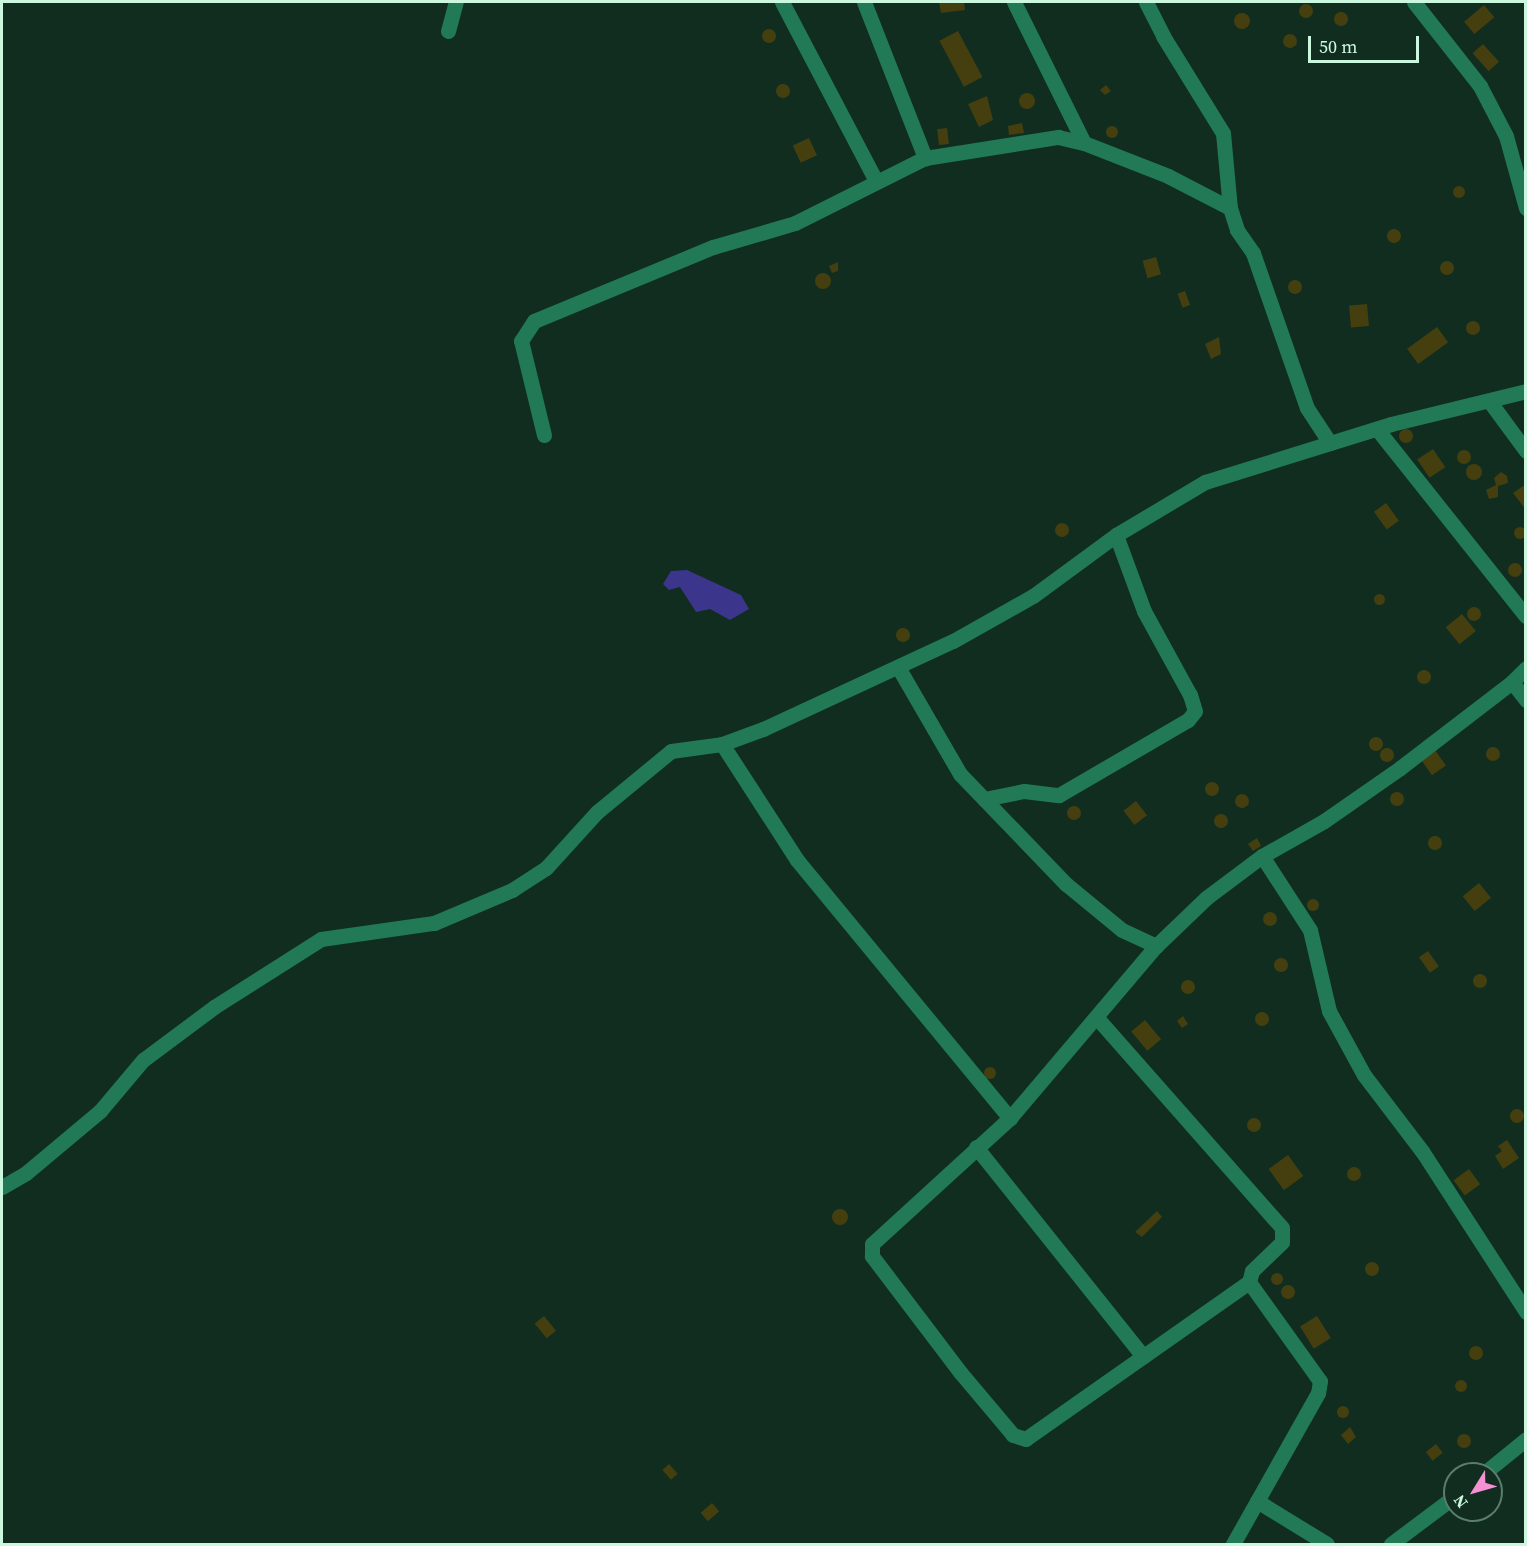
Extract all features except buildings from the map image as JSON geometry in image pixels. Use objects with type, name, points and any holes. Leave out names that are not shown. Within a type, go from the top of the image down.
[{"type":"street","points":[[448,31],[456,2]]},
{"type":"street","points":[[782,2],[876,181]]},
{"type":"street","points":[[864,2],[925,158]]},
{"type":"street","points":[[1014,2],[1084,143]]},
{"type":"street","points":[[1146,2],[1163,36],[1223,133],[1230,208],[1237,230],[1253,253],[1307,408],[1330,443]]},
{"type":"street","points":[[1414,2],[1480,86],[1506,136],[1526,208]]},
{"type":"street","points":[[544,435],[521,341],[534,321],[713,247],[795,223],[925,158],[1058,137],[1084,143],[1168,176],[1230,208]]},
{"type":"street","points":[[2,1187],[26,1173],[100,1111],[142,1060],[214,1007],[321,939],[434,923],[472,910],[546,868],[597,812],[670,751],[722,744],[763,729],[833,695],[859,688],[1033,596],[1116,535],[1205,482],[1377,429],[1526,391]]},
{"type":"street","points":[[1490,402],[1526,451]]},
{"type":"street","points":[[1377,429],[1526,616]]},
{"type":"street","points":[[984,799],[1024,791],[1059,795],[1188,720],[1195,711],[1190,695],[1144,611],[1116,535]]},
{"type":"street","points":[[898,667],[960,774],[1066,884],[1122,930],[1156,946]]},
{"type":"street","points":[[1098,1019],[1275,1216],[1282,1228],[1282,1242],[1252,1271],[1249,1282],[1026,1439],[1013,1435],[960,1372],[872,1256],[872,1244],[875,1237],[949,1178],[976,1147],[1010,1118],[1098,1019],[1156,946],[1206,898],[1262,856],[1324,821],[1391,775],[1512,682],[1526,668]]},
{"type":"street","points":[[1512,682],[1526,700]]},
{"type":"street","points":[[722,744],[797,860],[1010,1118]]},
{"type":"street","points":[[1262,856],[1310,930],[1329,1011],[1364,1075],[1422,1151],[1526,1312]]},
{"type":"street","points":[[976,1147],[1143,1356]]},
{"type":"street","points":[[1233,1545],[1318,1393],[1320,1381],[1249,1282]]},
{"type":"street","points":[[1498,1462],[1526,1439]]},
{"type":"street","points":[[1257,1501],[1327,1545]]},
{"type":"street","points":[[1391,1545],[1443,1505]]},
{"type":"shaded area","points":[[687,570],[741,595],[749,609],[730,620],[710,609],[696,612],[680,587],[669,590],[663,584],[671,571]]}]
